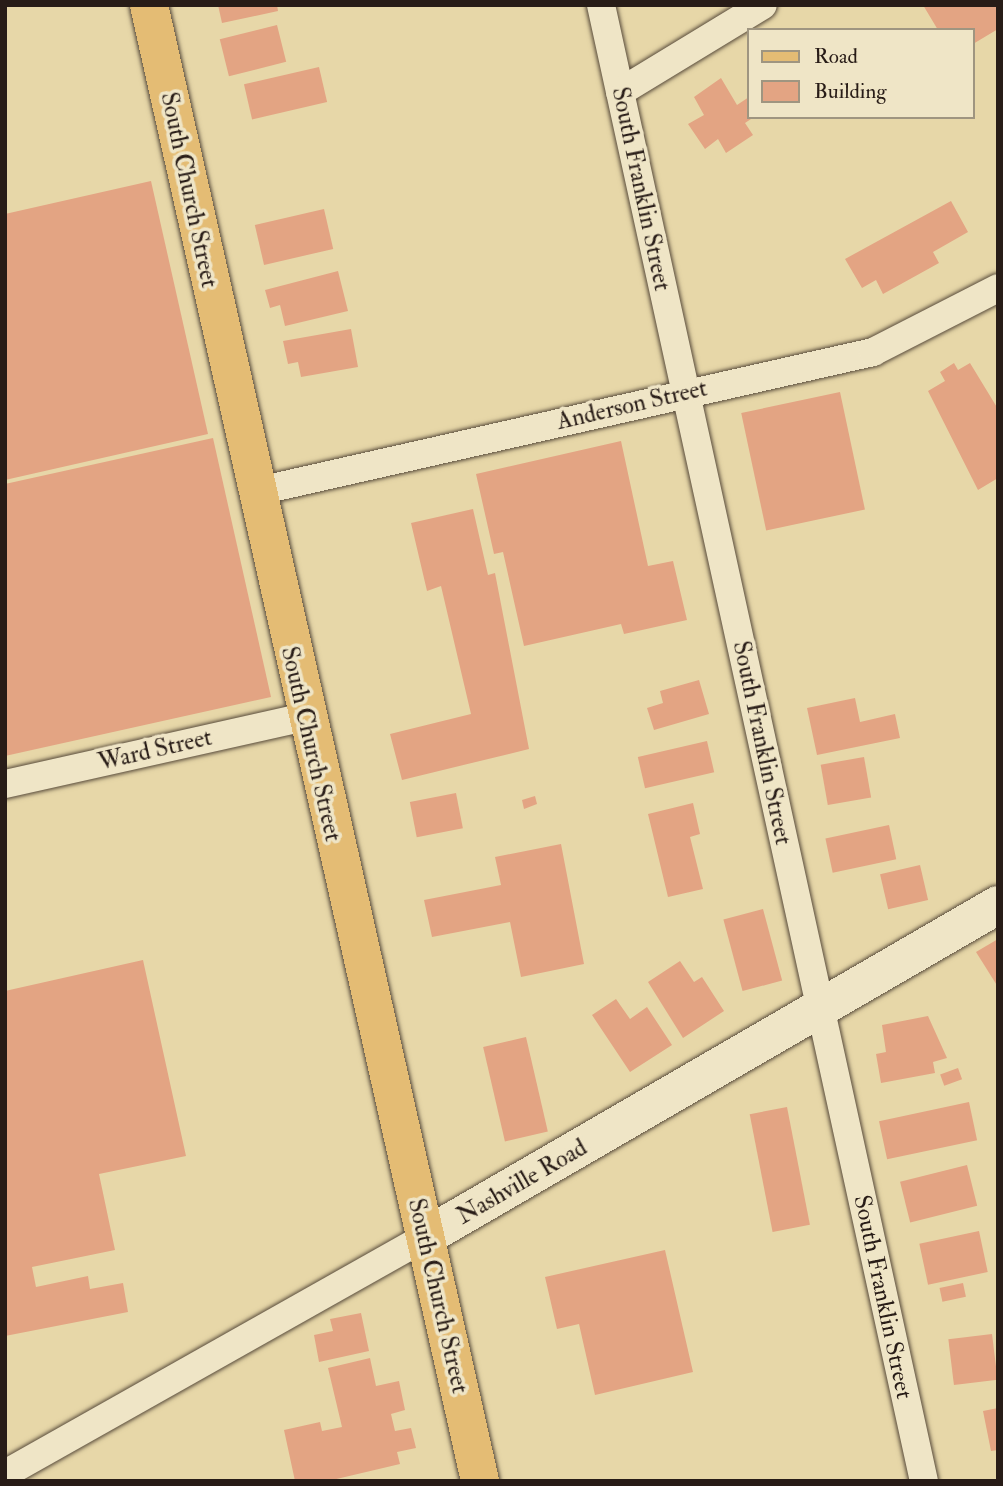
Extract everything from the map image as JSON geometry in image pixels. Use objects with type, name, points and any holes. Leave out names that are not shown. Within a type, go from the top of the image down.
[{"type":"main road","name":"South Church Street","points":[[149,5],[254,492],[480,1481]]},
{"type":"main road","name":"Nashville Road","points":[[425,1237],[998,905]]},
{"type":"street","name":"South Franklin Street","points":[[601,5],[923,1481]]},
{"type":"street","points":[[620,92],[763,5]]},
{"type":"street","name":"Anderson Street","points":[[254,492],[685,392],[873,352],[998,288]]},
{"type":"street","name":"Ward Street","points":[[5,784],[305,717]]},
{"type":"street","name":"Nashville Road","points":[[5,1474],[425,1237]]},
{"type":"building","points":[[218,5],[277,5],[278,11],[222,23]]},
{"type":"building","points":[[923,5],[998,5],[998,29],[975,43],[975,28],[937,28]]},
{"type":"building","points":[[277,25],[286,62],[229,76],[220,39]]},
{"type":"building","points":[[319,67],[327,102],[252,119],[244,84]]},
{"type":"building","points":[[721,78],[737,105],[748,98],[748,119],[751,119],[745,123],[753,135],[726,153],[718,139],[705,149],[688,124],[704,115],[694,97]]},
{"type":"building","points":[[151,181],[208,434],[5,480],[5,214]]},
{"type":"building","points":[[951,201],[968,232],[933,252],[939,263],[883,294],[876,280],[862,288],[845,259]]},
{"type":"building","points":[[324,209],[333,249],[264,265],[255,225]]},
{"type":"building","points":[[338,271],[348,311],[285,326],[280,305],[270,308],[265,290]]},
{"type":"building","points":[[351,329],[358,367],[301,377],[298,362],[288,364],[283,341]]},
{"type":"building","points":[[954,363],[958,370],[970,363],[998,409],[998,478],[978,490],[928,391],[945,381],[940,372]]},
{"type":"building","points":[[840,392],[865,509],[766,530],[741,413]]},
{"type":"building","points":[[213,438],[271,697],[5,756],[5,484]]},
{"type":"building","points":[[621,441],[648,566],[673,561],[687,620],[624,634],[621,624],[524,646],[503,552],[494,554],[476,474]]},
{"type":"building","points":[[473,509],[488,575],[495,573],[529,749],[402,780],[390,734],[471,714],[441,586],[427,591],[411,523]]},
{"type":"building","points":[[699,680],[709,714],[654,730],[647,708],[663,703],[660,691]]},
{"type":"building","points":[[855,698],[860,722],[895,714],[900,738],[817,755],[807,708]]},
{"type":"building","points":[[707,741],[714,772],[645,788],[638,757]]},
{"type":"building","points":[[864,757],[871,797],[828,805],[821,765]]},
{"type":"building","points":[[456,793],[463,828],[417,837],[410,802]]},
{"type":"building","points":[[535,796],[537,804],[524,809],[522,800]]},
{"type":"building","points":[[693,803],[700,834],[690,837],[703,889],[668,897],[648,814]]},
{"type":"building","points":[[889,825],[896,859],[833,873],[825,839]]},
{"type":"building","points":[[561,844],[584,964],[521,977],[510,922],[432,937],[424,900],[501,885],[495,857]]},
{"type":"building","points":[[920,865],[928,900],[888,909],[880,874]]},
{"type":"building","points":[[763,909],[782,980],[743,991],[723,920]]},
{"type":"building","points":[[998,939],[998,987],[976,952]]},
{"type":"building","points":[[143,960],[186,1156],[99,1174],[115,1250],[32,1267],[36,1287],[88,1276],[90,1289],[123,1283],[128,1312],[5,1336],[5,991]]},
{"type":"building","points":[[680,961],[694,982],[702,977],[724,1011],[683,1038],[648,982]]},
{"type":"building","points":[[616,999],[630,1019],[647,1007],[672,1045],[630,1072],[592,1015]]},
{"type":"building","points":[[928,1016],[947,1058],[933,1062],[935,1073],[881,1083],[876,1054],[886,1052],[882,1025]]},
{"type":"building","points":[[526,1037],[548,1132],[505,1141],[483,1047]]},
{"type":"building","points":[[958,1068],[962,1079],[944,1086],[940,1074]]},
{"type":"building","points":[[969,1102],[977,1140],[887,1159],[879,1121]]},
{"type":"building","points":[[787,1107],[810,1225],[773,1232],[750,1114]]},
{"type":"building","points":[[967,1165],[977,1206],[910,1222],[900,1182]]},
{"type":"building","points":[[979,1231],[988,1272],[928,1285],[919,1244]]},
{"type":"building","points":[[665,1250],[693,1372],[595,1395],[579,1324],[557,1329],[545,1277]]},
{"type":"building","points":[[963,1283],[966,1297],[942,1302],[940,1288]]},
{"type":"building","points":[[361,1313],[369,1351],[319,1362],[314,1335],[333,1331],[330,1319]]},
{"type":"building","points":[[992,1334],[998,1380],[954,1385],[948,1339]]},
{"type":"building","points":[[370,1358],[376,1386],[399,1381],[405,1410],[391,1414],[395,1431],[411,1428],[416,1448],[397,1452],[400,1464],[328,1481],[295,1481],[284,1430],[320,1422],[322,1431],[342,1427],[328,1368]]},
{"type":"building","points":[[998,1408],[998,1450],[991,1451],[983,1411]]}]
